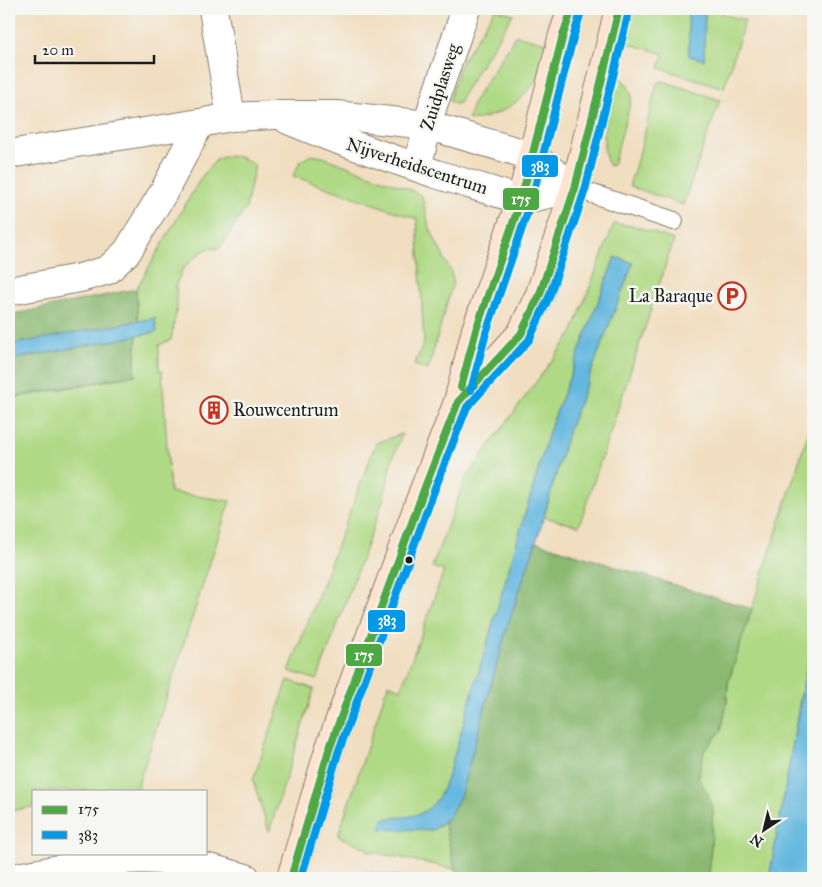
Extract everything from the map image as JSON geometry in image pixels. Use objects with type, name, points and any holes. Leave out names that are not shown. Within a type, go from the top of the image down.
[{"type":"main road","points":[[291,878],[329,750],[458,402],[476,330],[521,200],[563,35],[572,9]]},
{"type":"main road","points":[[458,402],[521,334],[540,294],[575,188],[619,9]]},
{"type":"street","points":[[213,9],[231,117]]},
{"type":"street","name":"Zuidplasweg","points":[[417,167],[427,125],[466,9]]},
{"type":"street","name":"Nijverheidscentrum","points":[[274,115],[444,177],[521,200],[575,188]]},
{"type":"street","name":"Nijverheidscentrum","points":[[9,154],[231,117],[336,115],[427,125],[532,156],[575,188]]},
{"type":"street","points":[[9,291],[80,278],[108,270],[127,252],[163,192],[200,123]]},
{"type":"street","points":[[12,878],[103,861],[138,859],[171,860],[246,878]]},
{"type":"lane","points":[[575,188],[674,221]]},
{"type":"green space","points":[[495,9],[513,14],[459,103],[455,104],[449,101],[460,65]]},
{"type":"green space","points":[[631,9],[688,9],[689,56],[704,60],[705,9],[722,9],[722,14],[745,20],[724,88],[659,68],[664,54],[623,42]]},
{"type":"green space","points":[[516,35],[550,44],[543,70],[525,94],[510,106],[493,115],[476,120],[468,119],[474,101]]},
{"type":"green space","points":[[617,77],[627,85],[632,97],[613,165],[610,166],[604,148],[604,136],[614,80]]},
{"type":"green space","points":[[663,81],[720,100],[683,205],[629,186],[657,83]]},
{"type":"green space","points":[[311,155],[323,157],[409,189],[422,196],[429,227],[451,272],[453,282],[428,370],[414,365],[424,343],[417,219],[293,176],[300,162]]},
{"type":"green space","points":[[227,156],[240,157],[255,165],[246,208],[220,248],[206,249],[182,270],[176,285],[177,307],[171,340],[159,345],[159,371],[162,370],[170,492],[230,501],[136,790],[32,790],[32,807],[9,811],[9,399],[137,375],[134,375],[137,336],[157,332],[155,318],[138,321],[136,289],[202,176],[217,159]]},
{"type":"green space","points":[[614,224],[635,226],[674,240],[579,526],[544,517],[568,432],[633,263],[615,257],[550,429],[454,756],[441,794],[431,806],[421,813],[399,818],[383,819],[433,830],[444,822],[455,869],[368,851],[368,849],[338,836],[388,684],[401,689],[444,571],[432,567],[465,479],[572,333]]},
{"type":"green space","points":[[136,289],[138,321],[9,345],[9,315]]},
{"type":"green space","points":[[137,336],[134,375],[9,398],[9,360]]},
{"type":"green space","points":[[813,418],[813,637],[800,697],[769,878],[709,878],[713,811],[698,778],[704,751],[721,731],[727,702],[728,683]]},
{"type":"green space","points":[[402,434],[391,463],[384,498],[317,680],[289,671],[376,443]]},
{"type":"green space","points":[[536,542],[752,609],[728,683],[727,702],[721,731],[704,751],[698,778],[708,794],[713,811],[709,878],[606,878],[596,871],[576,878],[457,878],[444,822],[449,817],[473,751],[507,627]]},
{"type":"green space","points":[[288,680],[314,689],[269,832],[253,780]]},
{"type":"green space","points":[[367,872],[411,878],[344,878]]},
{"type":"water","points":[[688,9],[705,9],[704,60],[689,56]]},
{"type":"water","points":[[615,257],[633,263],[568,432],[540,530],[507,627],[461,794],[449,817],[433,830],[380,829],[383,819],[421,813],[431,806],[441,794],[454,756],[550,429]]},
{"type":"water","points":[[155,318],[157,332],[9,360],[9,345]]},
{"type":"water","points":[[813,637],[813,878],[769,878],[801,697]]},
{"type":"transit line","name":"175","points":[[461,387],[476,330],[521,200],[563,35],[572,9]]},
{"type":"transit line","name":"175","points":[[291,878],[329,750],[458,402],[521,334],[540,294],[575,188],[619,9]]},
{"type":"transit line","name":"383","points":[[301,878],[338,753],[434,491],[467,407],[529,340],[549,297],[585,190],[629,11]]},
{"type":"transit line","name":"383","points":[[471,390],[486,333],[531,202],[581,12]]},
{"type":"place","name":"La Baraque","points":[[732,296]]},
{"type":"place","name":"Rouwcentrum","points":[[214,410]]}]
